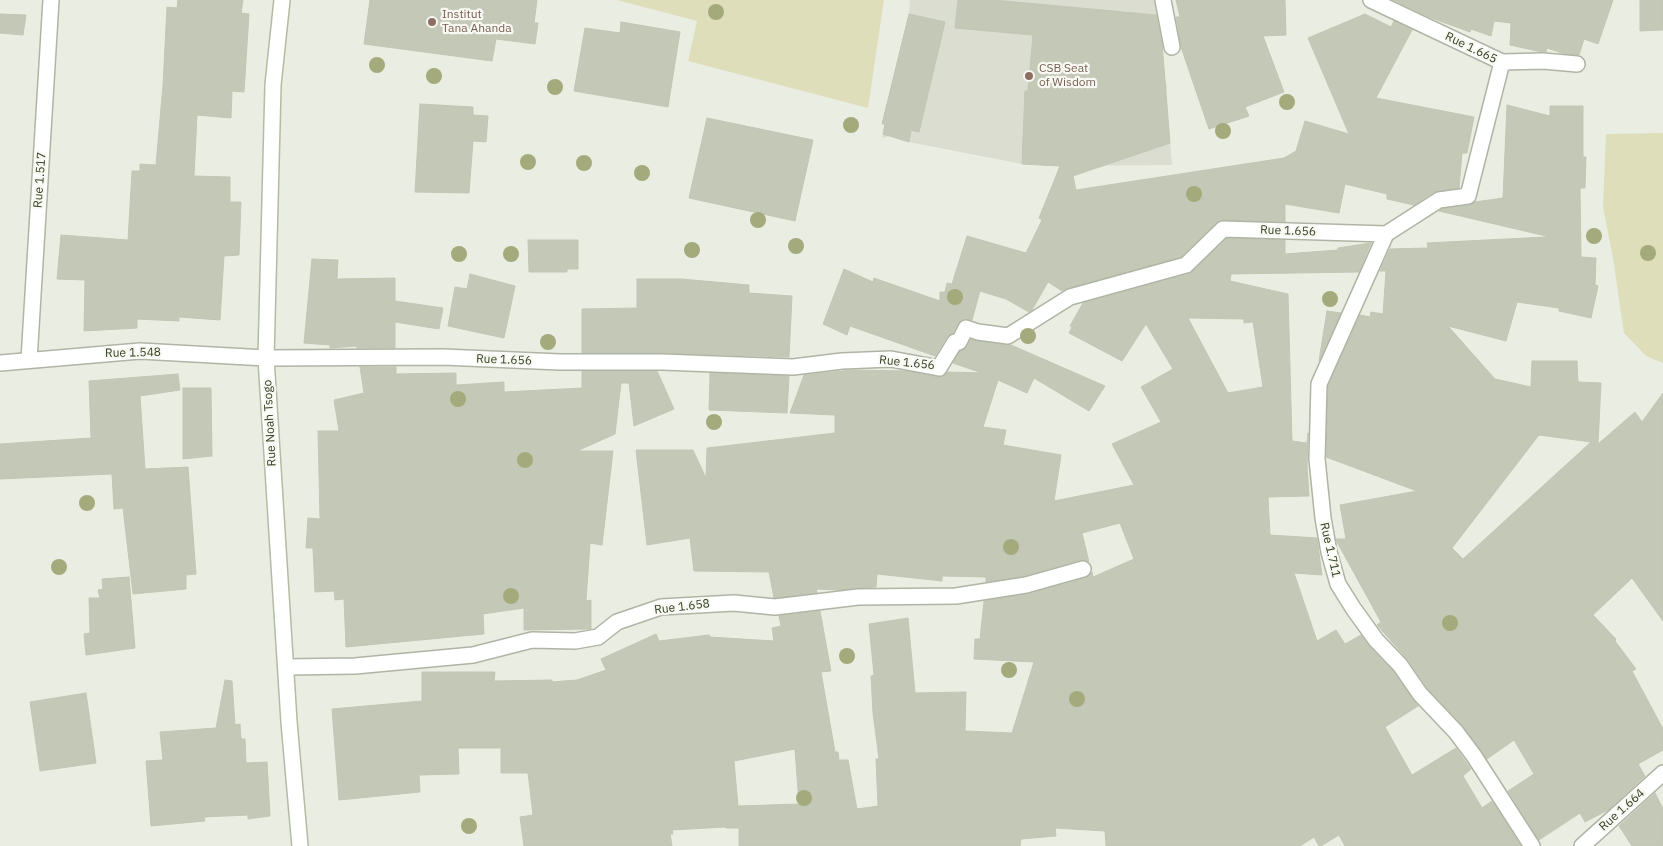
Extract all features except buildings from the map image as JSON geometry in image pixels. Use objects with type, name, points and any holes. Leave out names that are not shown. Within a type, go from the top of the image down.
[{"type":"street","name":"Rue 1.517","points":[[29,360],[51,0]]},
{"type":"street","name":"Rue Noah Tsogo","points":[[282,0],[273,85],[266,358],[286,667],[300,846]]},
{"type":"street","points":[[1163,0],[1172,47]]},
{"type":"street","name":"Rue 1.665","points":[[1371,0],[1502,62],[1543,61],[1577,64]]},
{"type":"street","points":[[1386,234],[1439,200],[1468,196],[1502,62]]},
{"type":"street","name":"Rue 1.656","points":[[266,358],[443,357],[793,367],[842,361],[891,359],[938,368],[955,342],[959,342],[966,328],[978,332],[1008,336],[1070,297],[1186,265],[1223,229],[1386,234]]},
{"type":"street","name":"Rue 1.711","points":[[1386,234],[1319,384],[1317,459],[1323,518],[1329,552],[1338,584],[1353,608],[1376,640],[1400,665],[1420,694],[1456,732],[1474,756],[1532,846]]},
{"type":"street","name":"Rue 1.548","points":[[0,363],[140,351],[266,358]]},
{"type":"street","name":"Rue 1.658","points":[[286,667],[355,666],[473,655],[532,640],[575,641],[598,638],[617,622],[661,607],[709,603],[734,603],[775,607],[858,597],[956,596],[1026,585],[1083,569]]},
{"type":"street","name":"Rue 1.664","points":[[1582,846],[1663,773]]},
{"type":"shaded area","name":"CSB Seat of Wisdom","points":[[910,0],[1156,0],[1162,66],[1167,87],[1166,97],[1172,165],[1057,166],[1022,164],[909,142],[889,136],[882,138],[885,124],[882,124],[909,14]]},
{"type":"green space","points":[[617,0],[884,0],[868,108],[688,61],[697,21]]},
{"type":"green space","points":[[1663,133],[1663,363],[1646,356],[1624,333],[1603,207],[1606,134]]},
{"type":"place","name":"Institut Tana Ahanda","points":[[432,22]]},
{"type":"place","name":"CSB Seat of Wisdom","points":[[1029,76]]}]
